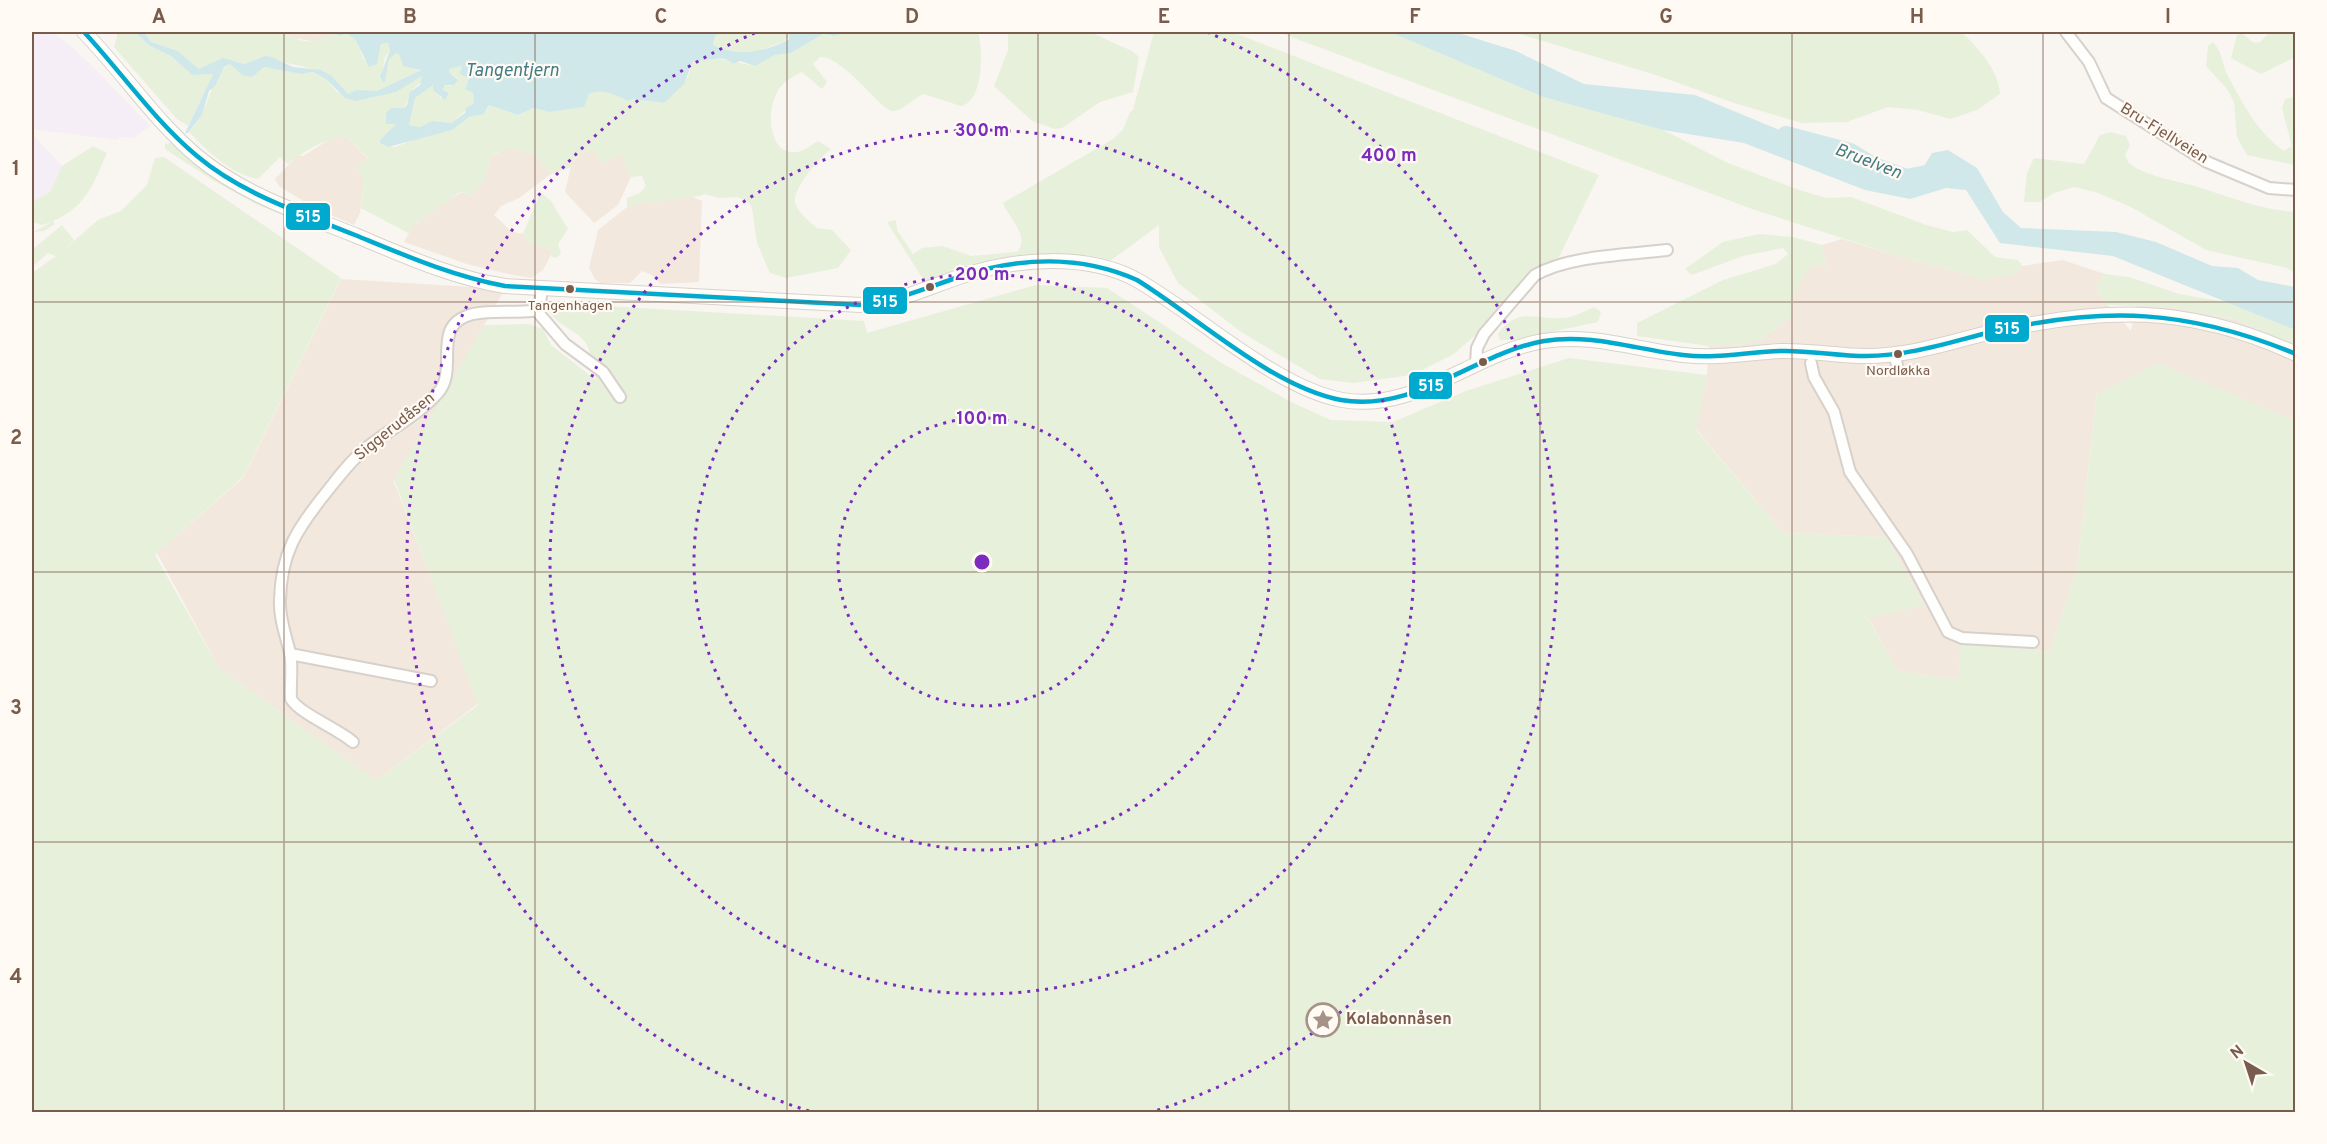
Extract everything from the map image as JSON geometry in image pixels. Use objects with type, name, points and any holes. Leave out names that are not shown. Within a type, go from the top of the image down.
[{"type":"main road","points":[[84,32],[185,144],[234,182],[285,207],[447,272],[496,285],[861,305],[909,297],[982,270],[1056,261],[1086,262],[1109,267],[1137,280],[1283,376],[1330,397],[1359,402],[1395,399],[1513,349],[1562,339],[1590,340],[1705,357],[1793,351],[1895,356],[2048,321],[2124,314],[2177,317],[2223,325],[2295,354]]},
{"type":"street","name":"Bru-Fjellveien","points":[[2066,32],[2089,62],[2106,98],[2207,162],[2269,188],[2295,190]]},
{"type":"street","points":[[1476,364],[1477,348],[1484,334],[1535,275],[1546,269],[1600,255],[1667,250]]},
{"type":"street","points":[[542,288],[540,303],[535,309],[565,344],[603,372],[620,397]]},
{"type":"street","name":"Siggerudåsen","points":[[353,742],[337,728],[295,705],[291,699],[290,654],[285,640],[279,602],[289,546],[310,510],[364,450],[403,423],[442,388],[447,375],[448,335],[457,322],[478,313],[535,309]]},
{"type":"street","points":[[1895,356],[1898,370]]},
{"type":"street","points":[[1811,363],[1814,377],[1834,412],[1848,466],[1921,577],[1948,632],[1962,638],[2032,642]]},
{"type":"street","points":[[290,654],[371,667],[431,681]]},
{"type":"shaded area","points":[[32,32],[50,32],[66,42],[150,126],[133,138],[121,137],[116,140],[32,129]]},
{"type":"shaded area","points":[[282,32],[336,32],[318,42],[294,38]]},
{"type":"shaded area","points":[[32,134],[62,166],[50,192],[32,202]]},
{"type":"shaded area","points":[[333,137],[346,137],[369,160],[362,177],[364,181],[360,213],[354,225],[315,208],[279,186],[275,179],[297,156],[303,156]]},
{"type":"shaded area","points":[[507,148],[534,153],[551,174],[519,198],[501,206],[494,215],[512,232],[523,234],[530,243],[553,251],[543,270],[531,278],[508,274],[467,264],[404,242],[412,227],[447,200],[463,192],[471,196],[486,178],[490,157]]},
{"type":"shaded area","points":[[583,152],[621,154],[631,177],[618,205],[594,223],[565,192],[572,162]]},
{"type":"shaded area","points":[[692,197],[702,201],[699,282],[661,284],[652,275],[642,271],[630,283],[600,283],[595,279],[589,268],[598,230],[627,207],[637,203]]},
{"type":"shaded area","name":"Nordløkka","points":[[1842,239],[1968,274],[1981,280],[2015,274],[2022,266],[2063,260],[2105,274],[2096,284],[2100,296],[2131,331],[2136,305],[2171,307],[2238,320],[2295,347],[2295,424],[2097,393],[2077,569],[2050,652],[1961,641],[1959,680],[1897,671],[1868,617],[1924,605],[1886,537],[1783,533],[1696,429],[1707,375],[1709,346],[1746,344],[1762,339],[1791,317],[1791,306],[1797,286],[1810,267],[1826,265],[1822,245]]},
{"type":"shaded area","points":[[341,279],[505,289],[394,482],[479,703],[376,781],[219,668],[157,553],[243,478]]},
{"type":"green space","points":[[116,32],[135,32],[150,46],[171,56],[192,75],[213,74],[188,126],[177,119],[114,47]]},
{"type":"green space","points":[[144,32],[282,32],[304,41],[316,41],[337,32],[338,36],[347,34],[355,39],[364,60],[377,63],[381,44],[388,43],[390,50],[385,57],[381,80],[385,82],[389,59],[396,53],[399,54],[403,66],[421,70],[377,91],[348,94],[332,76],[272,60],[258,59],[245,64],[226,60],[199,69],[178,51],[151,42]]},
{"type":"green space","points":[[723,32],[789,32],[791,35],[783,42],[755,52],[725,51],[713,45],[715,36]]},
{"type":"green space","points":[[848,32],[978,32],[981,62],[978,85],[969,102],[961,106],[924,94],[903,108],[895,111],[889,110],[841,66],[830,59],[820,57],[813,64],[827,82],[822,89],[802,72],[782,85],[772,104],[771,113],[772,132],[776,141],[788,151],[797,152],[818,141],[831,149],[802,182],[795,197],[795,203],[804,217],[817,228],[832,230],[851,250],[838,268],[786,278],[770,273],[757,243],[752,208],[748,201],[737,197],[718,198],[705,194],[627,207],[627,198],[640,193],[646,186],[642,176],[631,177],[621,155],[602,163],[594,152],[582,153],[573,161],[570,168],[551,174],[534,153],[501,151],[490,157],[486,178],[471,196],[463,192],[458,193],[417,223],[408,233],[361,208],[364,181],[358,171],[361,163],[369,159],[346,137],[324,142],[288,164],[280,157],[258,179],[229,167],[189,132],[201,116],[220,74],[230,64],[242,75],[255,74],[264,67],[301,74],[313,72],[326,79],[337,92],[360,99],[374,97],[422,76],[422,81],[413,89],[404,108],[391,108],[393,124],[396,124],[382,138],[382,145],[395,147],[426,135],[452,130],[469,117],[486,112],[489,105],[518,115],[533,108],[549,112],[582,107],[589,95],[597,91],[630,101],[633,99],[662,103],[688,77],[693,61],[710,57],[755,66],[775,55],[791,53],[823,34],[831,36]]},
{"type":"green space","points":[[1008,32],[1090,32],[1132,51],[1139,57],[1133,92],[1100,102],[1062,128],[1055,129],[1032,121],[994,86],[1008,50]]},
{"type":"green space","points":[[1154,32],[1232,32],[1599,175],[1556,263],[1454,354],[1412,375],[1353,383],[1320,379],[1241,332],[1178,283],[1159,247],[1159,225],[1110,261],[1063,255],[1039,256],[993,263],[926,284],[887,222],[896,220],[897,230],[913,254],[922,248],[943,246],[971,256],[1017,252],[1022,240],[1018,228],[1003,203],[1113,139],[1123,130],[1133,110]]},
{"type":"green space","points":[[1278,32],[1390,32],[1543,97],[1663,130],[1728,163],[1799,190],[1826,198],[1851,197],[1926,225],[1953,232],[1967,230],[1995,257],[2018,260],[2022,266],[2015,274],[1981,280],[1968,274],[1904,258],[1755,210]]},
{"type":"green space","points":[[1513,32],[1961,32],[1981,52],[1992,68],[2000,94],[1977,110],[1950,119],[1918,110],[1888,107],[1847,122],[1802,123],[1734,103],[1656,75]]},
{"type":"green space","points":[[2240,32],[2254,43],[2260,42],[2270,32],[2295,32],[2295,57],[2261,74],[2231,58],[2237,35]]},
{"type":"green space","points":[[2213,42],[2219,51],[2228,76],[2251,117],[2284,151],[2292,146],[2282,108],[2285,99],[2295,97],[2295,165],[2247,155],[2237,137],[2234,102],[2227,89],[2206,66],[2208,46]]},
{"type":"green space","points":[[462,66],[463,74],[469,78],[465,87],[473,93],[474,103],[451,123],[432,121],[420,127],[409,125],[415,98],[432,85],[441,99],[445,85],[451,86],[457,78],[449,72],[449,69]]},
{"type":"green space","points":[[2110,132],[2126,136],[2130,145],[2125,155],[2129,163],[2143,171],[2255,205],[2295,212],[2295,273],[2287,268],[2206,250],[2129,206],[2095,192],[2074,187],[2054,193],[2039,202],[2024,202],[2027,173],[2034,158],[2084,164],[2100,135]]},
{"type":"green space","points":[[172,142],[358,242],[357,245],[258,205],[214,181],[165,149],[165,144]]},
{"type":"green space","points":[[93,146],[107,153],[98,174],[81,202],[64,216],[53,221],[55,224],[44,231],[33,232],[52,222],[42,225],[32,222],[32,202],[50,192],[62,166]]},
{"type":"green space","points":[[164,157],[341,278],[243,477],[155,555],[219,668],[376,781],[478,705],[394,479],[484,325],[528,324],[543,329],[551,345],[596,380],[587,345],[554,318],[547,305],[554,304],[569,308],[570,304],[864,321],[867,333],[1036,285],[1107,288],[1220,362],[1293,403],[1331,420],[1393,422],[1466,391],[1569,358],[1707,375],[1696,430],[1783,533],[1886,537],[1924,605],[1868,618],[1897,671],[1959,680],[1960,641],[2050,652],[2077,569],[2097,394],[2158,363],[2295,421],[2295,1112],[32,1112],[32,273],[56,256],[48,253],[32,267],[32,250],[62,225],[74,240],[59,254],[98,220],[121,211],[147,185],[155,158]]},
{"type":"green space","points":[[544,195],[551,201],[568,229],[558,244],[561,254],[555,258],[551,256],[553,251],[530,243],[523,234],[539,196]]},
{"type":"green space","points":[[1759,234],[1793,237],[1822,245],[1826,265],[1810,267],[1794,297],[1791,317],[1762,339],[1746,344],[1709,346],[1637,336],[1637,323],[1723,280],[1776,264],[1788,254],[1783,248],[1743,256],[1692,275],[1685,269],[1723,242]]},
{"type":"green space","points":[[2105,274],[2129,277],[2179,294],[2226,302],[2295,330],[2295,347],[2238,320],[2171,307],[2108,305],[2100,296],[2096,284]]},
{"type":"green space","points":[[1594,307],[1601,312],[1598,322],[1514,340],[1500,340],[1498,334],[1506,325],[1520,317],[1567,318]]},
{"type":"water","name":"Tangentjern","points":[[135,32],[144,32],[151,42],[178,51],[199,69],[223,58],[245,64],[265,56],[272,57],[293,67],[321,70],[332,76],[348,94],[356,90],[377,91],[421,70],[403,66],[399,54],[396,53],[389,59],[385,82],[383,82],[380,77],[390,50],[388,43],[381,44],[377,64],[369,67],[355,39],[347,34],[338,36],[337,32],[405,32],[407,34],[412,32],[723,32],[715,36],[713,45],[741,52],[762,50],[781,43],[789,39],[789,32],[801,34],[848,32],[834,36],[823,34],[791,53],[775,55],[755,66],[740,61],[733,64],[719,58],[693,61],[684,84],[664,103],[633,99],[629,101],[599,91],[589,94],[584,107],[549,112],[533,108],[518,115],[489,105],[484,114],[469,117],[452,130],[388,147],[380,143],[380,140],[396,124],[386,124],[386,113],[391,108],[404,108],[407,105],[410,92],[420,85],[422,76],[396,92],[356,101],[345,98],[326,79],[313,72],[301,74],[264,67],[252,77],[242,75],[230,64],[224,67],[215,86],[209,91],[202,115],[188,133],[185,133],[213,74],[192,75],[171,56],[150,46]],"holes":[[[462,66],[460,74],[469,78],[465,89],[473,93],[474,103],[466,108],[465,113],[451,123],[432,121],[420,127],[409,125],[415,98],[433,85],[433,90],[445,100],[449,93],[443,90],[445,85],[454,85],[458,80],[449,72],[449,69]]]},
{"type":"water","points":[[1390,32],[1455,32],[1516,51],[1584,84],[1695,95],[1869,167],[1916,179],[1932,153],[1948,150],[1977,168],[2003,212],[2021,228],[2116,232],[2156,242],[2212,266],[2238,268],[2258,280],[2295,287],[2295,330],[2113,256],[2000,243],[1966,190],[1946,188],[1910,199],[1865,190],[1744,143],[1663,130],[1543,97]]},
{"type":"waterway","name":"Bruelven","points":[[1786,135],[1850,152],[1871,165],[1906,178],[1941,171]]},
{"type":"transit line","name":"515","points":[[84,32],[152,112],[181,142],[214,169],[233,181],[293,210],[410,257],[466,277],[505,286],[861,305],[900,297],[962,276],[1006,265],[1028,262],[1072,263],[1094,266],[1137,280],[1236,349],[1288,381],[1315,393],[1341,400],[1368,402],[1394,398],[1420,390],[1519,348],[1562,339],[1614,343],[1695,356],[1791,351],[1855,356],[1882,355],[1929,348],[1991,332],[2071,318],[2145,316],[2182,320],[2218,328],[2296,354]]},
{"type":"place","name":"Tangenhagen","points":[[570,289]]},
{"type":"place","name":"Nordløkka","points":[[1898,354]]},
{"type":"place","name":"Kolabonnåsen","points":[[1323,1020]]}]
